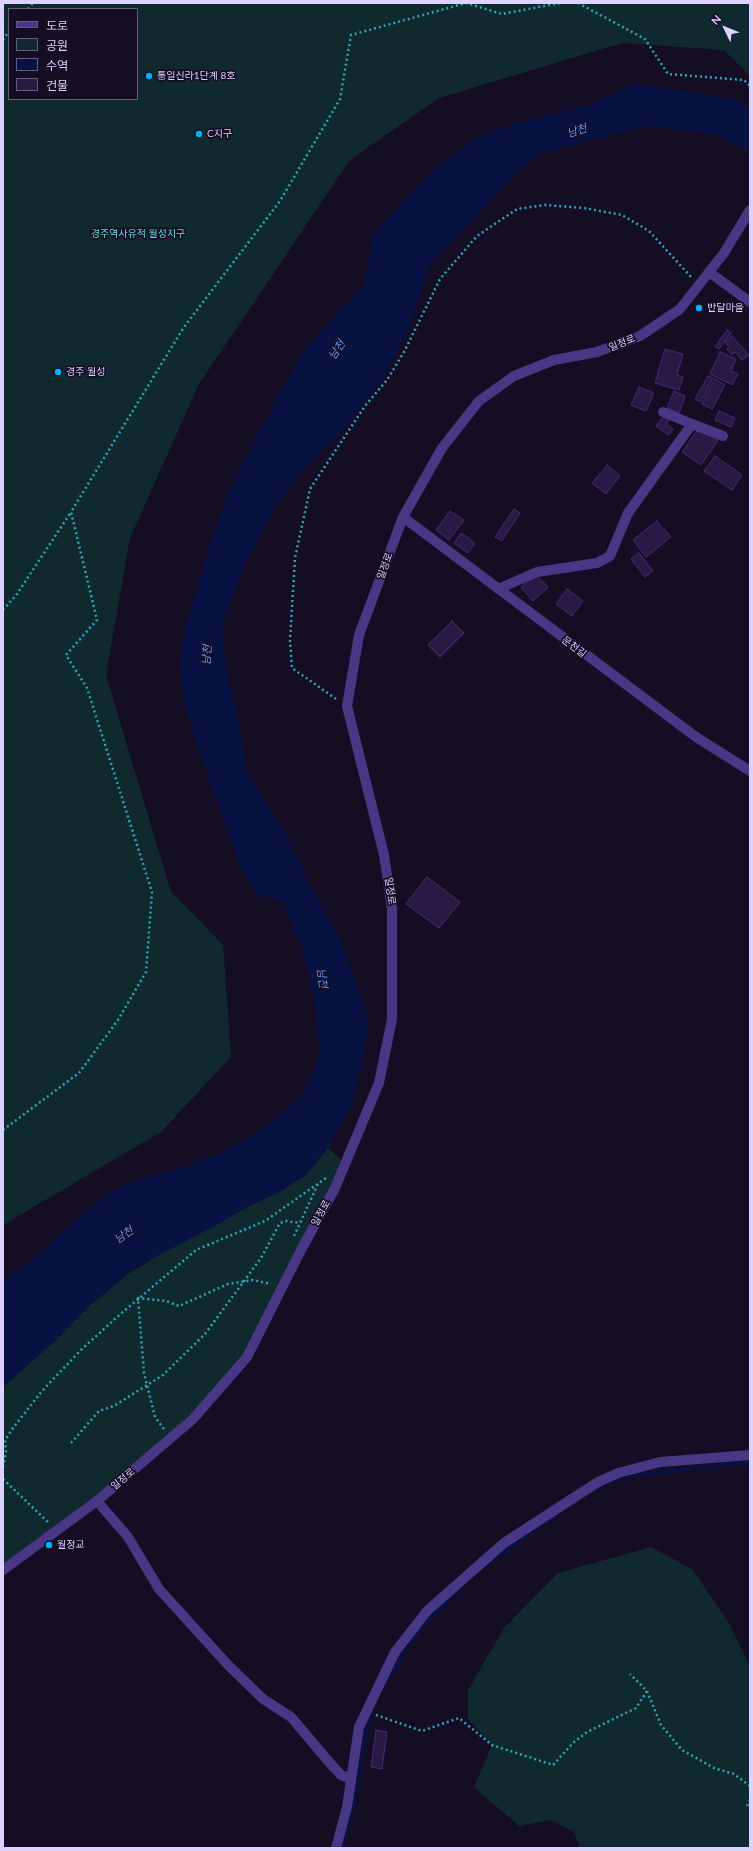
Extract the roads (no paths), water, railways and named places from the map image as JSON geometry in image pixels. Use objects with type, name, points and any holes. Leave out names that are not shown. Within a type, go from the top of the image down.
[{"type":"street","name":"일정로","points":[[3,1570],[97,1501],[193,1419],[247,1357],[335,1188],[379,1083],[392,1019],[392,908],[384,855],[347,706],[359,635],[403,517],[442,448],[479,401],[514,376],[554,360],[597,352],[640,336],[680,309],[724,253],[750,210]]},
{"type":"street","points":[[709,272],[750,302]]},
{"type":"street","points":[[663,412],[723,436]]},
{"type":"street","points":[[498,589],[537,572],[597,563],[610,556],[628,513],[692,424]]},
{"type":"street","name":"문천길","points":[[403,517],[696,737],[750,771]]},
{"type":"street","points":[[336,1848],[347,1807],[359,1727],[395,1652],[427,1611],[504,1543],[598,1482],[618,1473],[660,1462],[750,1455]]},
{"type":"street","points":[[97,1501],[128,1537],[159,1589],[228,1665],[262,1699],[291,1717],[337,1771],[341,1775],[351,1779]]},
{"type":"water","name":"남천","points":[[634,84],[736,99],[750,110],[750,151],[714,134],[645,126],[538,154],[513,177],[430,264],[409,328],[382,380],[345,428],[303,469],[278,502],[248,558],[222,622],[226,671],[238,716],[247,772],[286,835],[314,893],[340,939],[358,988],[369,1024],[364,1054],[351,1105],[328,1148],[307,1174],[280,1192],[249,1206],[128,1273],[90,1305],[56,1340],[3,1387],[3,1280],[37,1256],[85,1211],[121,1186],[189,1165],[220,1153],[251,1136],[283,1113],[306,1091],[320,1052],[315,1004],[303,951],[283,902],[258,895],[240,866],[197,746],[183,699],[180,656],[187,623],[208,550],[228,493],[265,420],[304,350],[364,284],[373,234],[432,171],[475,139],[513,124],[588,105]]},
{"type":"waterway","points":[[590,1493],[612,1480],[635,1475],[750,1462]]},
{"type":"waterway","points":[[485,1566],[556,1515]]},
{"type":"waterway","points":[[385,1684],[416,1634],[459,1589]]},
{"type":"waterway","points":[[342,1848],[353,1806],[369,1715]]},
{"type":"place","name":"통일신라1단계 8호","points":[[149,76]]},
{"type":"place","name":"C지구","points":[[199,134]]},
{"type":"place","name":"반달마을","points":[[699,308]]},
{"type":"place","name":"경주 월성","points":[[58,372]]},
{"type":"place","name":"월정교","points":[[49,1545]]},
{"type":"park label","name":"경주역사유적 월성지구","points":[[138,234]]}]
